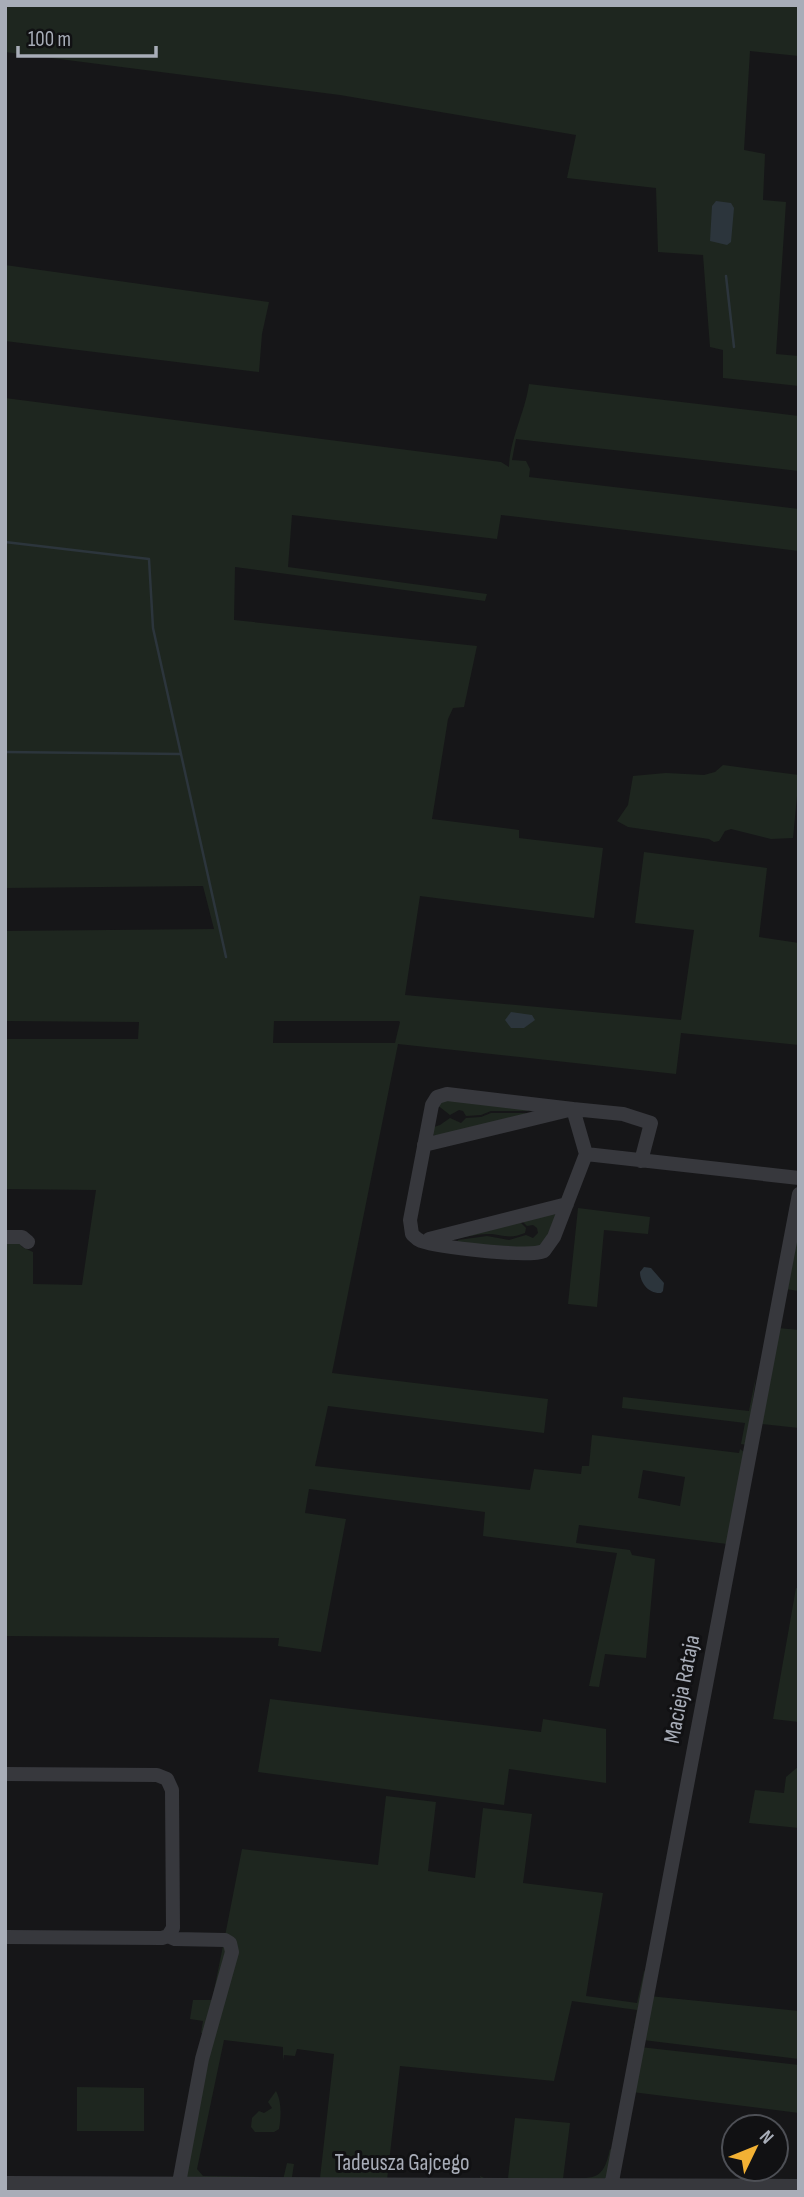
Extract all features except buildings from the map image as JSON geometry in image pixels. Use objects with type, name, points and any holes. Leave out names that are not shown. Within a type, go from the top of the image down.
[{"type":"street","points":[[573,1108],[586,1154],[551,1245],[536,1254],[421,1241],[412,1234],[410,1224],[432,1105],[437,1097],[443,1095],[573,1108],[623,1114],[651,1123],[641,1161]]},
{"type":"street","points":[[424,1145],[573,1108]]},
{"type":"street","points":[[586,1154],[799,1178]]},
{"type":"street","name":"Macieja Rataja","points":[[611,2189],[799,1194]]},
{"type":"street","points":[[421,1241],[567,1205]]},
{"type":"street","points":[[5,1237],[22,1237],[28,1241]]},
{"type":"street","points":[[5,1774],[157,1775],[167,1779],[172,1790],[173,1928],[168,1936],[162,1938],[5,1937]]},
{"type":"street","points":[[168,1936],[175,1939],[222,1939],[231,1945],[232,1955],[210,2026],[174,2186]]},
{"type":"street","name":"Tadeusza Gajcego","points":[[5,2183],[611,2189],[799,2186]]},
{"type":"shaded area","points":[[5,5],[799,5],[799,56],[750,51],[744,150],[765,154],[763,200],[786,202],[776,354],[799,356],[799,386],[723,378],[723,350],[710,347],[703,255],[658,252],[656,188],[567,178],[576,135],[340,95],[5,52]]},
{"type":"shaded area","points":[[716,201],[731,203],[734,208],[731,242],[727,245],[710,241],[712,206]]},
{"type":"shaded area","points":[[5,265],[269,302],[262,334],[259,372],[5,341]]},
{"type":"shaded area","points":[[529,384],[799,416],[799,471],[516,439],[512,460],[526,461],[530,469],[529,477],[799,509],[799,551],[501,515],[497,539],[292,515],[288,567],[487,594],[485,601],[235,567],[234,620],[477,646],[464,707],[453,708],[448,719],[432,819],[519,830],[519,838],[603,848],[594,918],[420,896],[405,995],[681,1020],[694,930],[635,923],[644,852],[767,868],[759,937],[799,943],[799,1045],[681,1033],[676,1074],[398,1044],[332,1373],[548,1399],[544,1433],[328,1406],[315,1466],[530,1490],[534,1469],[581,1474],[582,1466],[589,1466],[592,1435],[739,1453],[740,1449],[744,1452],[727,1544],[579,1525],[576,1543],[630,1550],[632,1555],[655,1559],[646,1658],[605,1654],[599,1687],[589,1686],[617,1553],[483,1536],[485,1512],[309,1489],[305,1513],[346,1519],[321,1652],[278,1646],[279,1638],[5,1636],[5,1239],[20,1241],[22,1247],[33,1252],[33,1284],[82,1285],[96,1190],[5,1189],[5,1039],[138,1039],[139,1022],[5,1021],[5,931],[214,929],[203,886],[5,888],[5,398],[501,462],[509,467],[512,446]],"holes":[[[274,1021],[399,1021],[400,1022],[395,1043],[273,1043]],[[643,1470],[685,1477],[680,1506],[638,1498]]]},
{"type":"shaded area","points":[[723,765],[799,775],[793,838],[771,839],[731,829],[725,831],[719,841],[714,842],[628,827],[617,821],[628,805],[633,776],[666,773],[704,775],[715,772]]},
{"type":"shaded area","points":[[511,1012],[532,1015],[535,1020],[524,1028],[511,1028],[505,1020]]},
{"type":"shaded area","points":[[440,1099],[528,1107],[528,1111],[491,1111],[466,1116],[459,1110],[450,1115],[436,1104]]},
{"type":"shaded area","points":[[491,1113],[528,1113],[436,1137],[431,1132],[431,1128],[450,1118],[461,1123],[466,1118]]},
{"type":"shaded area","points":[[578,1208],[650,1217],[648,1234],[604,1230],[597,1307],[568,1304]]},
{"type":"shaded area","points":[[554,1213],[556,1216],[541,1249],[457,1243],[458,1240],[487,1236],[509,1240],[526,1235],[533,1238],[538,1233],[537,1228],[533,1225],[527,1226],[521,1220]]},
{"type":"shaded area","points":[[518,1220],[526,1228],[525,1233],[514,1236],[487,1234],[458,1238]]},
{"type":"shaded area","points":[[795,1233],[799,1234],[799,1291],[785,1289]]},
{"type":"shaded area","points":[[644,1267],[651,1268],[664,1283],[661,1293],[649,1290],[643,1284],[640,1272]]},
{"type":"shaded area","points":[[778,1328],[799,1330],[799,1428],[761,1424]]},
{"type":"shaded area","points":[[756,1376],[747,1445],[741,1444],[745,1423],[622,1408],[623,1397],[749,1411]]},
{"type":"shaded area","points":[[796,1588],[799,1589],[799,1722],[773,1719]]},
{"type":"shaded area","points":[[270,1699],[541,1732],[543,1719],[606,1729],[606,1783],[509,1769],[504,1805],[258,1772]]},
{"type":"shaded area","points":[[799,1766],[799,1828],[749,1823],[755,1790],[784,1793],[786,1777]]},
{"type":"shaded area","points":[[386,1796],[436,1802],[428,1871],[475,1878],[483,1808],[532,1814],[523,1883],[603,1893],[586,1996],[637,2003],[644,1971],[647,1973],[634,2041],[631,2043],[637,2010],[572,2001],[554,2081],[400,2066],[387,2180],[283,2180],[287,2163],[294,2164],[292,2177],[320,2178],[334,2054],[297,2049],[295,2056],[284,2055],[283,2061],[283,2047],[224,2040],[197,2169],[203,2176],[274,2177],[184,2179],[212,2029],[229,1980],[225,1936],[242,1849],[378,1865]]},
{"type":"shaded area","points":[[227,1945],[205,2033],[201,2033],[203,2021],[190,2019],[193,2000],[212,2000],[223,1946]]},
{"type":"shaded area","points":[[649,1996],[799,2011],[799,2059],[643,2040]]},
{"type":"shaded area","points":[[640,2047],[799,2065],[799,2113],[632,2092]]},
{"type":"shaded area","points":[[77,2087],[144,2088],[144,2131],[77,2131]]},
{"type":"shaded area","points":[[276,2091],[281,2115],[279,2129],[274,2132],[255,2132],[251,2127],[252,2118],[259,2111],[264,2113],[272,2108],[268,2102]]},
{"type":"shaded area","points":[[515,2118],[570,2123],[563,2179],[481,2179],[480,2176],[508,2178]]},
{"type":"shaded area","points":[[610,2149],[615,2151],[607,2179],[563,2179],[595,2176],[604,2168]]},
{"type":"waterway","points":[[726,276],[734,347]]},
{"type":"waterway","points":[[5,542],[149,559],[153,628],[226,957]]},
{"type":"waterway","points":[[5,752],[180,754]]}]
